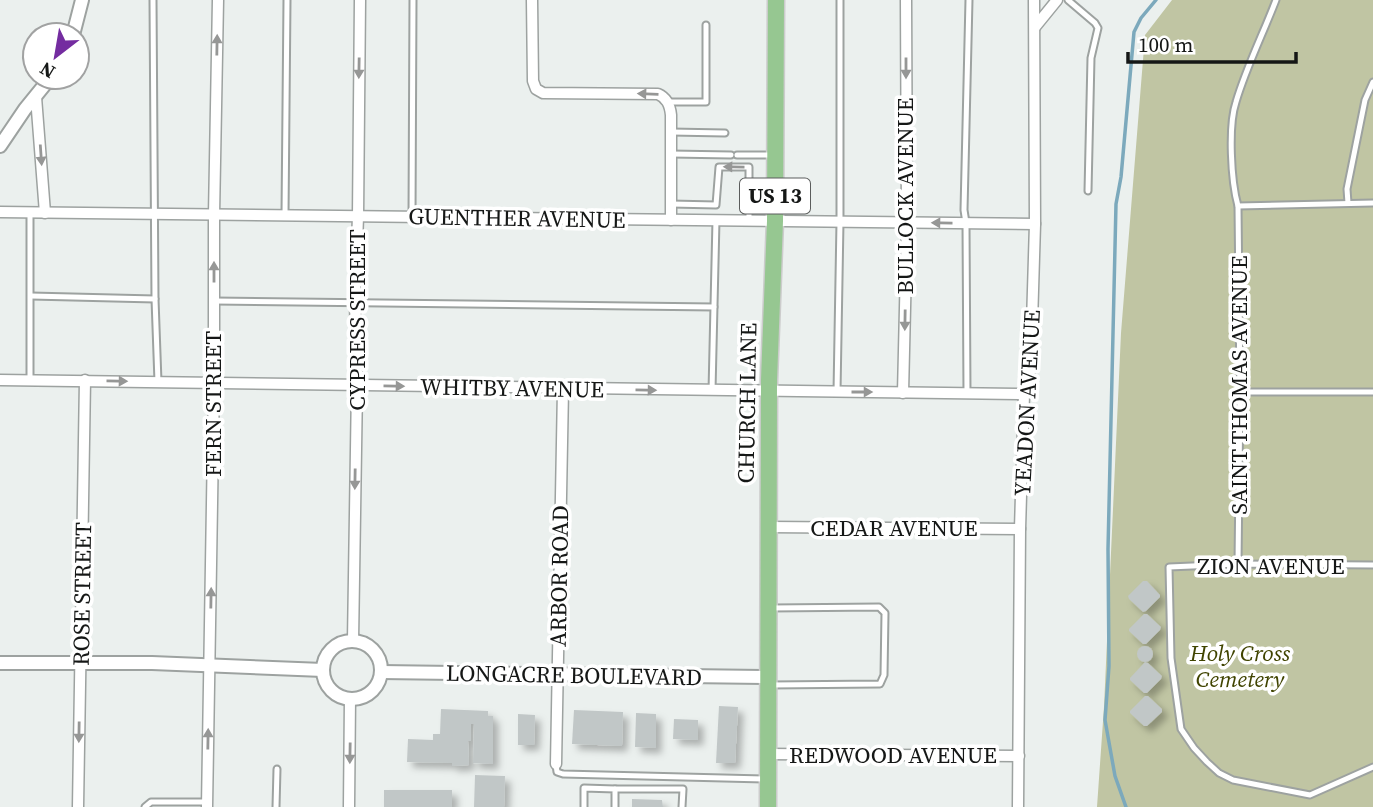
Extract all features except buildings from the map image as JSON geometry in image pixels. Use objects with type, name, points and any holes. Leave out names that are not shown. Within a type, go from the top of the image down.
[{"type":"main road","name":"CHURCH LANE","points":[[768,807],[769,391],[775,221],[776,0]]},
{"type":"street","points":[[77,21],[82,0]]},
{"type":"street","name":"FERN STREET","points":[[207,805],[218,0]]},
{"type":"street","name":"CYPRESS STREET","points":[[353,641],[360,0]]},
{"type":"street","points":[[531,0],[533,82],[539,92],[658,94],[668,102],[671,132],[671,220]]},
{"type":"street","name":"BULLOCK AVENUE","points":[[903,393],[907,223],[905,0]]},
{"type":"street","name":"YEADON AVENUE","points":[[1018,807],[1020,529],[1024,394],[1031,356],[1035,224],[1034,0]]},
{"type":"street","points":[[1035,27],[1058,0]]},
{"type":"street","points":[[0,146],[40,91]]},
{"type":"street","points":[[36,97],[45,213]]},
{"type":"street","name":"GUENTHER AVENUE","points":[[0,212],[1035,224]]},
{"type":"street","name":"WHITBY AVENUE","points":[[0,380],[1024,394]]},
{"type":"street","name":"ROSE STREET","points":[[78,807],[85,380]]},
{"type":"street","name":"ARBOR ROAD","points":[[556,764],[563,389]]},
{"type":"street","name":"CEDAR AVENUE","points":[[768,527],[1020,529]]},
{"type":"street","points":[[353,641],[365,644],[374,651],[381,672],[370,692],[350,698],[339,695],[330,688],[323,670],[326,657],[334,648],[353,641]]},
{"type":"street","points":[[0,663],[152,663],[323,670]]},
{"type":"street","name":"LONGACRE BOULEVARD","points":[[381,672],[557,674],[767,681]]},
{"type":"street","points":[[349,807],[350,698]]},
{"type":"street","name":"REDWOOD AVENUE","points":[[767,754],[1019,756]]},
{"type":"lane","points":[[153,0],[158,382]]},
{"type":"lane","points":[[285,215],[287,0]]},
{"type":"lane","points":[[412,217],[413,0]]},
{"type":"lane","points":[[837,392],[840,0]]},
{"type":"lane","points":[[967,393],[964,210],[969,0]]},
{"type":"lane","points":[[1068,0],[1098,28],[1091,58],[1088,191]]},
{"type":"lane","name":"SAINT THOMAS AVENUE","points":[[1238,564],[1238,206],[1233,191],[1231,169],[1235,104],[1276,0]]},
{"type":"lane","points":[[668,102],[706,102],[706,25]]},
{"type":"lane","points":[[1348,203],[1347,189],[1365,100],[1373,82]]},
{"type":"lane","points":[[671,132],[724,133]]},
{"type":"lane","points":[[671,154],[775,155]]},
{"type":"lane","points":[[671,204],[716,205],[719,167],[749,167],[749,221]]},
{"type":"lane","points":[[1238,206],[1373,203]]},
{"type":"lane","points":[[30,212],[30,380]]},
{"type":"lane","points":[[712,391],[716,220]]},
{"type":"lane","points":[[31,296],[155,299]]},
{"type":"lane","points":[[214,301],[714,307]]},
{"type":"lane","points":[[1240,392],[1373,392]]},
{"type":"lane","name":"ZION AVENUE","points":[[1373,565],[1238,564],[1169,567],[1171,658],[1181,729],[1194,748],[1219,773],[1233,780],[1310,796],[1373,768]]},
{"type":"lane","points":[[767,681],[880,684],[884,675],[885,626],[885,613],[879,607],[768,608]]},
{"type":"lane","points":[[556,764],[557,772],[563,774],[767,779]]},
{"type":"lane","points":[[276,807],[277,769]]},
{"type":"lane","points":[[584,807],[584,788],[683,789],[682,807]]},
{"type":"lane","points":[[615,789],[615,807]]},
{"type":"lane","points":[[145,807],[151,802],[207,805]]},
{"type":"green space","name":"Holy Cross Cemetery","points":[[1172,0],[1373,0],[1373,807],[1097,807],[1121,333],[1145,35]]},
{"type":"waterway","points":[[1126,807],[1115,776],[1105,720],[1109,666],[1108,549],[1116,204],[1121,177],[1134,32],[1141,18],[1156,0]]}]
